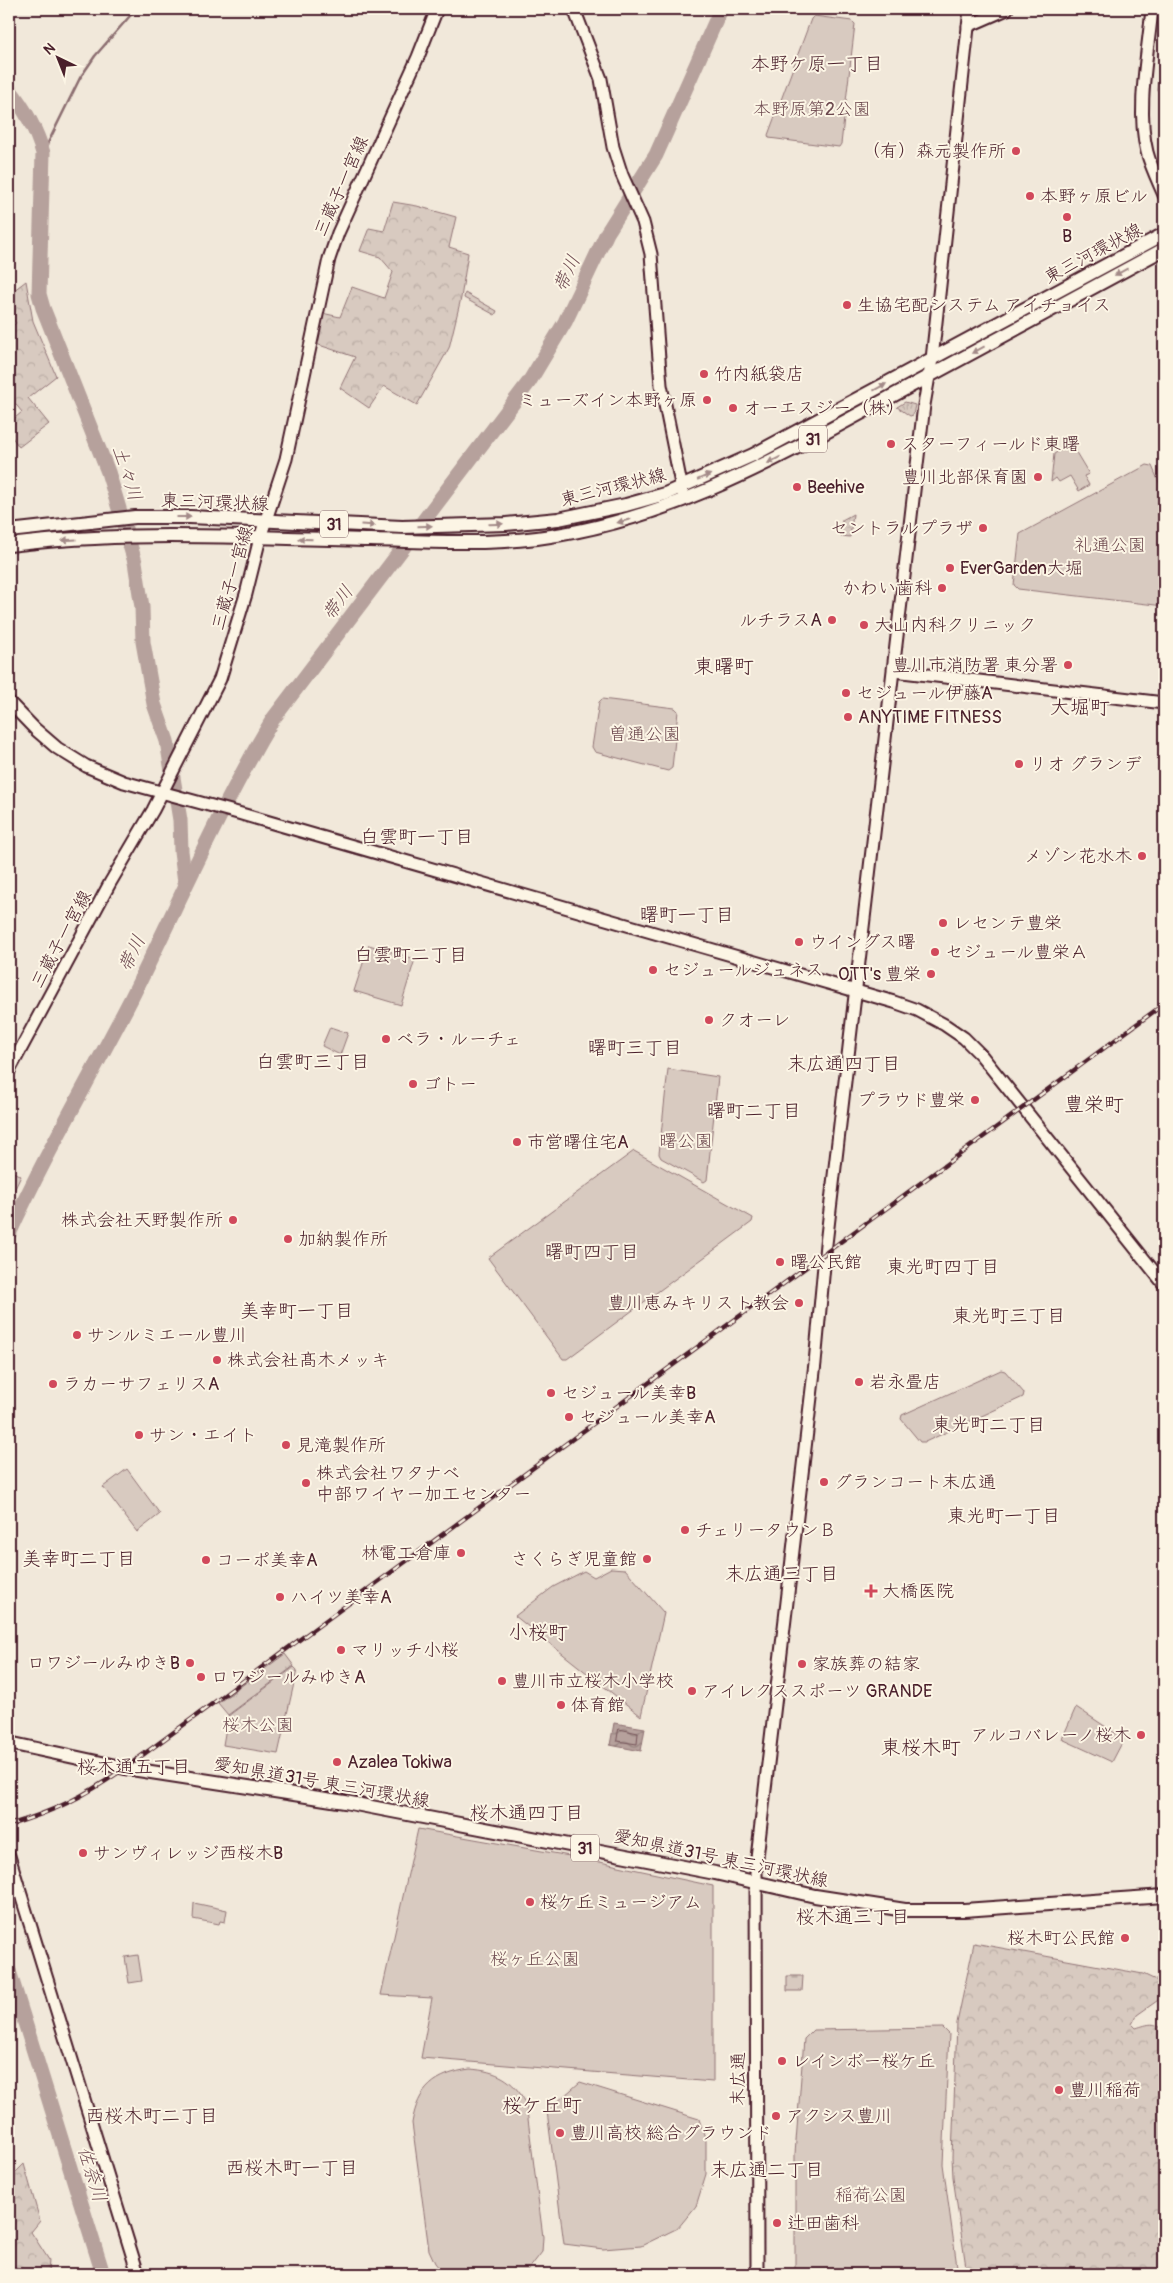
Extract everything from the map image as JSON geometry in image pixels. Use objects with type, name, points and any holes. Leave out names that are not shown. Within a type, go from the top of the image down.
[{"type":"main road","name":"東三河環状線","points":[[9,531],[135,517],[447,526],[558,519],[626,505],[664,494],[752,455],[1164,234]]},
{"type":"main road","name":"東三河環状線","points":[[9,545],[138,536],[433,543],[536,538],[602,527],[684,501],[774,460],[1164,249]]},
{"type":"main road","name":"愛知県道31号 東三河環状線","points":[[9,1743],[125,1768],[345,1802],[878,1906],[927,1911],[1164,1896]]},
{"type":"street","name":"三蔵子一宮線","points":[[9,1071],[110,883],[153,810],[220,679],[246,594],[260,538],[286,459],[329,259],[338,233],[414,65],[437,9]]},
{"type":"street","points":[[574,9],[601,79],[614,147],[640,213],[652,254],[661,385],[684,501]]},
{"type":"street","name":"末広通","points":[[757,2274],[756,1883],[856,991],[924,405],[932,359],[970,9]]},
{"type":"street","points":[[968,26],[1007,9]]},
{"type":"street","points":[[1152,9],[1143,113],[1144,132],[1147,152],[1164,195]]},
{"type":"street","points":[[894,671],[1164,703]]},
{"type":"street","points":[[9,702],[34,729],[78,761],[124,782],[163,791],[208,806],[238,813],[917,1010],[964,1038],[1014,1095],[1164,1284]]},
{"type":"street","points":[[9,1856],[138,2274]]},
{"type":"green space","name":"本野原第2公園","points":[[814,16],[852,21],[855,24],[841,144],[839,147],[769,138],[768,135],[811,19]]},
{"type":"green space","points":[[1164,17],[1164,94],[1163,95],[1157,90]]},
{"type":"green space","points":[[393,202],[417,206],[456,217],[449,247],[468,253],[461,298],[449,348],[417,405],[384,386],[369,408],[340,388],[355,357],[316,344],[322,313],[340,317],[352,287],[384,298],[393,272],[380,257],[360,251],[369,228],[384,231]]},
{"type":"green space","points":[[26,281],[33,321],[56,376],[28,398],[49,424],[19,447],[9,433],[9,423],[22,412],[9,396],[9,330],[16,323],[9,313],[9,294]]},
{"type":"green space","points":[[465,293],[497,311],[495,315],[464,298]]},
{"type":"green space","points":[[905,402],[915,405],[913,415],[910,416],[897,407]]},
{"type":"green space","points":[[1067,446],[1070,451],[1074,449],[1089,474],[1084,476],[1089,485],[1079,491],[1070,476],[1059,482],[1056,478],[1051,482],[1054,454]]},
{"type":"green space","name":"礼通公園","points":[[1147,465],[1152,466],[1164,494],[1164,606],[1018,589],[1014,585],[1020,534]]},
{"type":"green space","points":[[853,514],[850,537],[841,536],[842,520]]},
{"type":"green space","name":"曽通公園","points":[[602,699],[675,708],[678,711],[672,768],[668,771],[595,752],[592,747],[599,702]]},
{"type":"green space","points":[[369,945],[415,959],[401,1005],[354,991]]},
{"type":"green space","points":[[330,1027],[348,1033],[340,1055],[322,1046]]},
{"type":"green space","name":"曙公園","points":[[668,1069],[718,1077],[707,1180],[704,1182],[661,1158],[659,1154]]},
{"type":"green space","points":[[634,1151],[753,1218],[752,1222],[567,1359],[563,1359],[488,1258]]},
{"type":"green space","points":[[9,1170],[21,1176],[9,1201]]},
{"type":"green space","points":[[1001,1370],[1005,1371],[1024,1393],[1023,1397],[925,1442],[920,1442],[901,1419],[902,1415]]},
{"type":"green space","points":[[127,1469],[160,1514],[137,1532],[103,1487]]},
{"type":"green space","points":[[611,1568],[625,1569],[664,1613],[641,1716],[515,1616],[553,1587],[584,1571],[594,1577]]},
{"type":"green space","points":[[285,1654],[294,1666],[228,1715],[218,1703]]},
{"type":"green space","name":"桜木公園","points":[[294,1667],[297,1670],[278,1754],[223,1745],[228,1716]]},
{"type":"green space","points":[[1076,1707],[1124,1739],[1112,1762],[1062,1739]]},
{"type":"green space","name":"桜ヶ丘公園","points":[[418,1829],[581,1858],[713,1886],[713,2082],[421,2058],[432,1998],[381,1995]]},
{"type":"green space","points":[[194,1903],[227,1910],[225,1922],[220,1921],[219,1924],[193,1919]]},
{"type":"green space","name":"豊川稲荷","points":[[974,1943],[1143,1974],[1164,1984],[1164,1996],[1137,2015],[1132,2024],[1136,2028],[1155,2025],[1164,2031],[1164,2274],[967,2274],[953,2177],[952,2157],[957,2023]]},
{"type":"green space","points":[[138,1955],[142,1981],[129,1983],[125,1957]]},
{"type":"green space","points":[[787,1976],[803,1976],[802,1991],[787,1991]]},
{"type":"green space","name":"稲荷公園","points":[[943,2028],[949,2034],[943,2164],[958,2274],[795,2274],[795,2154],[804,2039],[813,2030]]},
{"type":"green space","points":[[470,2069],[496,2074],[510,2082],[526,2103],[543,2237],[542,2252],[525,2274],[444,2274],[435,2263],[429,2250],[412,2123],[419,2100],[430,2085],[447,2075]]},
{"type":"green space","points":[[580,2082],[699,2119],[706,2141],[706,2174],[696,2206],[678,2228],[641,2246],[603,2249],[564,2244],[547,2111]]},
{"type":"green space","points":[[24,2164],[40,2221],[31,2232],[49,2260],[48,2274],[23,2274],[9,2262],[9,2179]]},
{"type":"water","points":[[614,1723],[645,1728],[641,1751],[610,1745]]},
{"type":"waterway","points":[[43,153],[80,78],[95,56],[136,9]]},
{"type":"waterway","name":"帯川","points":[[9,1234],[53,1145],[131,999],[217,822],[253,753],[273,719],[529,382],[565,322],[607,233],[656,155],[721,9]]},
{"type":"waterway","name":"土々川","points":[[9,89],[29,119],[43,153],[39,294],[108,472],[135,562],[142,607],[143,642],[154,704],[167,741],[180,820],[185,882]]},
{"type":"waterway","name":"佐奈川","points":[[9,1971],[103,2274]]},
{"type":"railway","points":[[9,1825],[70,1802],[125,1768],[1164,1004]]},
{"type":"place","name":"（有）森元製作所","points":[[1016,151]]},
{"type":"place","name":"本野ヶ原ビル","points":[[1030,196]]},
{"type":"place","name":"B","points":[[1067,217]]},
{"type":"place","name":"生協宅配システム アイチョイス","points":[[847,305]]},
{"type":"place","name":"竹内紙袋店","points":[[704,374]]},
{"type":"place","name":"ミューズイン本野ヶ原","points":[[707,400]]},
{"type":"place","name":"オーエスジー（株）","points":[[733,408]]},
{"type":"place","name":"スターフィールド東曙","points":[[891,444]]},
{"type":"place","name":"豊川北部保育園","points":[[1038,477]]},
{"type":"place","name":"Beehive","points":[[797,487]]},
{"type":"place","name":"セントラルプラザ","points":[[983,528]]},
{"type":"place","name":"EverGarden大堀","points":[[950,568]]},
{"type":"place","name":"かわい歯科","points":[[942,588]]},
{"type":"place","name":"ルチラスA","points":[[832,620]]},
{"type":"place","name":"大山内科クリニック","points":[[864,625]]},
{"type":"place","name":"豊川市消防署 東分署","points":[[1068,665]]},
{"type":"place","name":"セジュール伊藤A","points":[[846,693]]},
{"type":"place","name":"ANYTIME FITNESS","points":[[848,717]]},
{"type":"place","name":"リオ グランデ","points":[[1019,764]]},
{"type":"place","name":"メゾン花水木","points":[[1142,856]]},
{"type":"place","name":"レセンテ豊栄","points":[[943,923]]},
{"type":"place","name":"ウイングス曙","points":[[799,942]]},
{"type":"place","name":"セジュール豊栄Ａ","points":[[935,952]]},
{"type":"place","name":"セジュールジュネス","points":[[653,970]]},
{"type":"place","name":"OTT's 豊栄","points":[[931,974]]},
{"type":"place","name":"クオーレ","points":[[709,1020]]},
{"type":"place","name":"ベラ・ルーチェ","points":[[386,1039]]},
{"type":"place","name":"ゴトー","points":[[413,1084]]},
{"type":"place","name":"プラウド豊栄","points":[[975,1100]]},
{"type":"place","name":"市営曙住宅A","points":[[517,1142]]},
{"type":"place","name":"株式会社天野製作所","points":[[233,1220]]},
{"type":"place","name":"加納製作所","points":[[288,1239]]},
{"type":"place","name":"曙公民館","points":[[780,1262]]},
{"type":"place","name":"豊川恵みキリスト教会","points":[[799,1303]]},
{"type":"place","name":"サンルミエール豊川","points":[[77,1335]]},
{"type":"place","name":"株式会社髙木メッキ","points":[[217,1360]]},
{"type":"place","name":"岩永畳店","points":[[859,1382]]},
{"type":"place","name":"ラカーサフェリスA","points":[[53,1384]]},
{"type":"place","name":"セジュール美幸B","points":[[551,1393]]},
{"type":"place","name":"セジュール美幸A","points":[[569,1417]]},
{"type":"place","name":"サン・エイト","points":[[139,1435]]},
{"type":"place","name":"見滝製作所","points":[[286,1445]]},
{"type":"place","name":"グランコート末広通","points":[[824,1482]]},
{"type":"place","name":"株式会社ワタナベ 中部ワイヤー加工センター","points":[[306,1483]]},
{"type":"place","name":"チェリータウンＢ","points":[[685,1530]]},
{"type":"place","name":"林電工倉庫","points":[[461,1553]]},
{"type":"place","name":"さくらぎ児童館","points":[[647,1559]]},
{"type":"place","name":"コーポ美幸A","points":[[206,1560]]},
{"type":"place","name":"大橋医院","points":[[871,1591]]},
{"type":"place","name":"ハイツ美幸A","points":[[280,1597]]},
{"type":"place","name":"マリッチ小桜","points":[[341,1650]]},
{"type":"place","name":"ロワジールみゆきB","points":[[190,1663]]},
{"type":"place","name":"家族葬の結家","points":[[802,1664]]},
{"type":"place","name":"ロワジールみゆきA","points":[[201,1677]]},
{"type":"place","name":"豊川市立桜木小学校","points":[[502,1681]]},
{"type":"place","name":"アイレクススポーツ GRANDE","points":[[692,1691]]},
{"type":"place","name":"体育館","points":[[561,1705]]},
{"type":"place","name":"アルコバレーノ桜木","points":[[1141,1735]]},
{"type":"place","name":"Azalea Tokiwa","points":[[337,1762]]},
{"type":"place","name":"サンヴィレッジ西桜木B","points":[[83,1853]]},
{"type":"place","name":"桜ケ丘ミュージアム","points":[[530,1902]]},
{"type":"place","name":"桜木町公民館","points":[[1125,1938]]},
{"type":"place","name":"レインボー桜ケ丘","points":[[782,2061]]},
{"type":"place","name":"豊川稲荷","points":[[1059,2090]]},
{"type":"place","name":"アクシス豊川","points":[[776,2116]]},
{"type":"place","name":"豊川高校 総合グラウンド","points":[[560,2133]]},
{"type":"place","name":"辻田歯科","points":[[777,2223]]},
{"type":"district","name":"本野ケ原一丁目","points":[[817,63]]},
{"type":"district","name":"東曙町","points":[[724,666]]},
{"type":"district","name":"大堀町","points":[[1080,707]]},
{"type":"district","name":"白雲町一丁目","points":[[417,836]]},
{"type":"district","name":"曙町一丁目","points":[[687,914]]},
{"type":"district","name":"白雲町二丁目","points":[[411,954]]},
{"type":"district","name":"曙町三丁目","points":[[635,1047]]},
{"type":"district","name":"白雲町三丁目","points":[[313,1061]]},
{"type":"district","name":"末広通四丁目","points":[[844,1063]]},
{"type":"district","name":"豊栄町","points":[[1094,1104]]},
{"type":"district","name":"曙町二丁目","points":[[754,1110]]},
{"type":"district","name":"曙町四丁目","points":[[592,1251]]},
{"type":"district","name":"東光町四丁目","points":[[943,1266]]},
{"type":"district","name":"美幸町一丁目","points":[[297,1310]]},
{"type":"district","name":"東光町三丁目","points":[[1009,1315]]},
{"type":"district","name":"東光町二丁目","points":[[989,1424]]},
{"type":"district","name":"東光町一丁目","points":[[1004,1515]]},
{"type":"district","name":"美幸町二丁目","points":[[79,1558]]},
{"type":"district","name":"末広通三丁目","points":[[782,1573]]},
{"type":"district","name":"小桜町","points":[[538,1632]]},
{"type":"district","name":"東桜木町","points":[[921,1747]]},
{"type":"district","name":"桜木通五丁目","points":[[134,1766]]},
{"type":"district","name":"桜木通四丁目","points":[[527,1812]]},
{"type":"district","name":"桜木通三丁目","points":[[853,1916]]},
{"type":"district","name":"桜ケ丘町","points":[[542,2105]]},
{"type":"district","name":"西桜木町二丁目","points":[[152,2115]]},
{"type":"district","name":"西桜木町一丁目","points":[[292,2167]]},
{"type":"district","name":"末広通二丁目","points":[[767,2169]]}]
